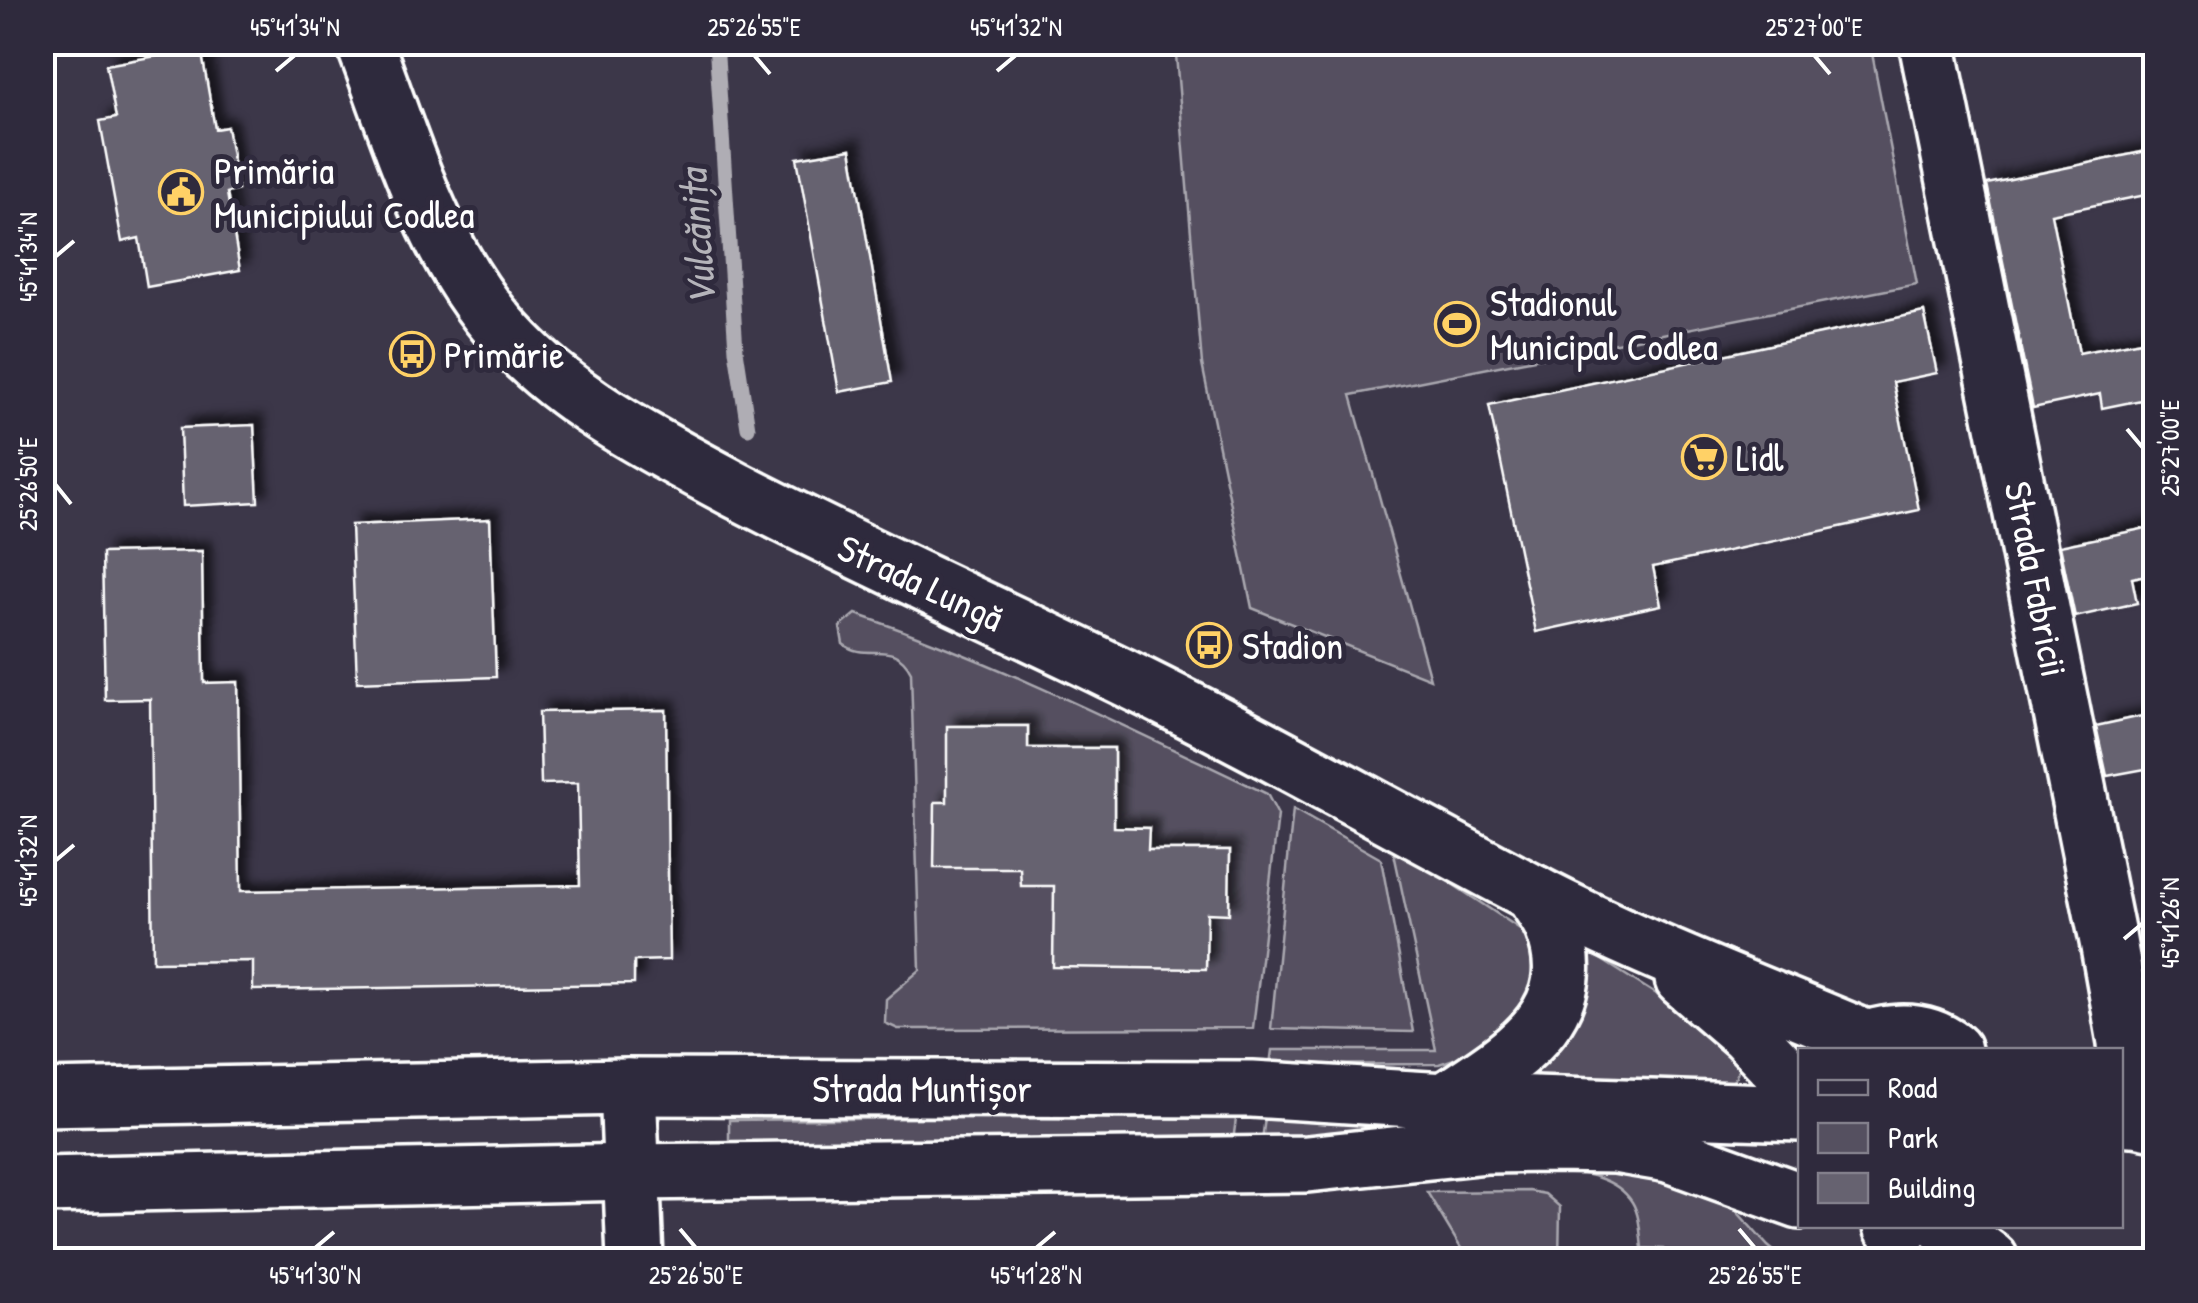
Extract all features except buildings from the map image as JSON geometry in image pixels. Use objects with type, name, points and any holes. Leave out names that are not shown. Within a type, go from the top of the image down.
[{"type":"main road","name":"Strada Lungă","points":[[364,42],[436,229],[466,283],[507,335],[533,359],[629,429],[843,546],[1176,703],[1533,893],[1646,948]]},
{"type":"main road","name":"Strada Fabricii","points":[[1927,42],[2104,923],[2126,1042],[2136,1128]]},
{"type":"main road","points":[[1445,1102],[1524,1046],[1548,1020],[1560,992],[1559,954],[1552,926],[1533,893]]},
{"type":"main road","points":[[1646,948],[1854,1044],[1892,1032],[1920,1035],[1949,1048]]},
{"type":"main road","points":[[1646,948],[1747,1034],[1798,1088]]},
{"type":"main road","points":[[628,1087],[634,1260]]},
{"type":"main road","name":"Strada Muntișor","points":[[42,1098],[628,1087],[1252,1089],[1445,1102],[1798,1114]]},
{"type":"main road","name":"Strada Muntișor","points":[[42,1185],[632,1172],[1307,1164],[1370,1160],[1435,1149],[1554,1144],[1615,1145],[1669,1154],[1798,1201]]},
{"type":"main road","points":[[1948,1228],[1990,1260]]},
{"type":"main road","points":[[1989,1228],[2012,1260]]},
{"type":"green space","name":"Stadionul Municipal Codlea","points":[[1175,43],[1870,43],[1917,284],[1351,395],[1430,679],[1252,608],[1202,364]]},
{"type":"green space","points":[[856,614],[1012,675],[1267,794],[1278,815],[1253,1028],[898,1029],[885,1023],[886,999],[920,970],[911,672],[896,656],[843,644],[840,627]]},
{"type":"green space","points":[[1293,809],[1381,859],[1413,1032],[1271,1029]]},
{"type":"green space","points":[[1392,844],[1520,929],[1533,944],[1539,998],[1484,1049],[1439,1064],[1270,1065],[1272,1050],[1436,1050]]},
{"type":"green space","points":[[1572,941],[1725,1038],[1741,1062],[1735,1079],[1726,1086],[1500,1086]]},
{"type":"green space","points":[[1265,1118],[1373,1118],[1382,1130],[1378,1137],[1262,1140]]},
{"type":"green space","points":[[1236,1119],[1233,1141],[729,1146],[729,1120]]},
{"type":"green space","points":[[1578,1156],[1722,1195],[1768,1246],[1781,1257],[1797,1260],[1664,1260],[1664,1249],[1642,1248],[1637,1213],[1615,1185],[1593,1176],[1545,1168]]},
{"type":"green space","points":[[1427,1192],[1545,1194],[1560,1207],[1559,1260],[1468,1260]]},
{"type":"waterway","name":"Vulcănița","points":[[716,42],[736,350],[748,428]]},
{"type":"place","name":"Primăria Municipiului Codlea","points":[[181,192]]},
{"type":"place","name":"Stadionul Municipal Codlea","points":[[1457,324]]},
{"type":"place","name":"Primărie","points":[[412,354]]},
{"type":"place","name":"Lidl","points":[[1704,457]]},
{"type":"place","name":"Stadion","points":[[1209,645]]}]
